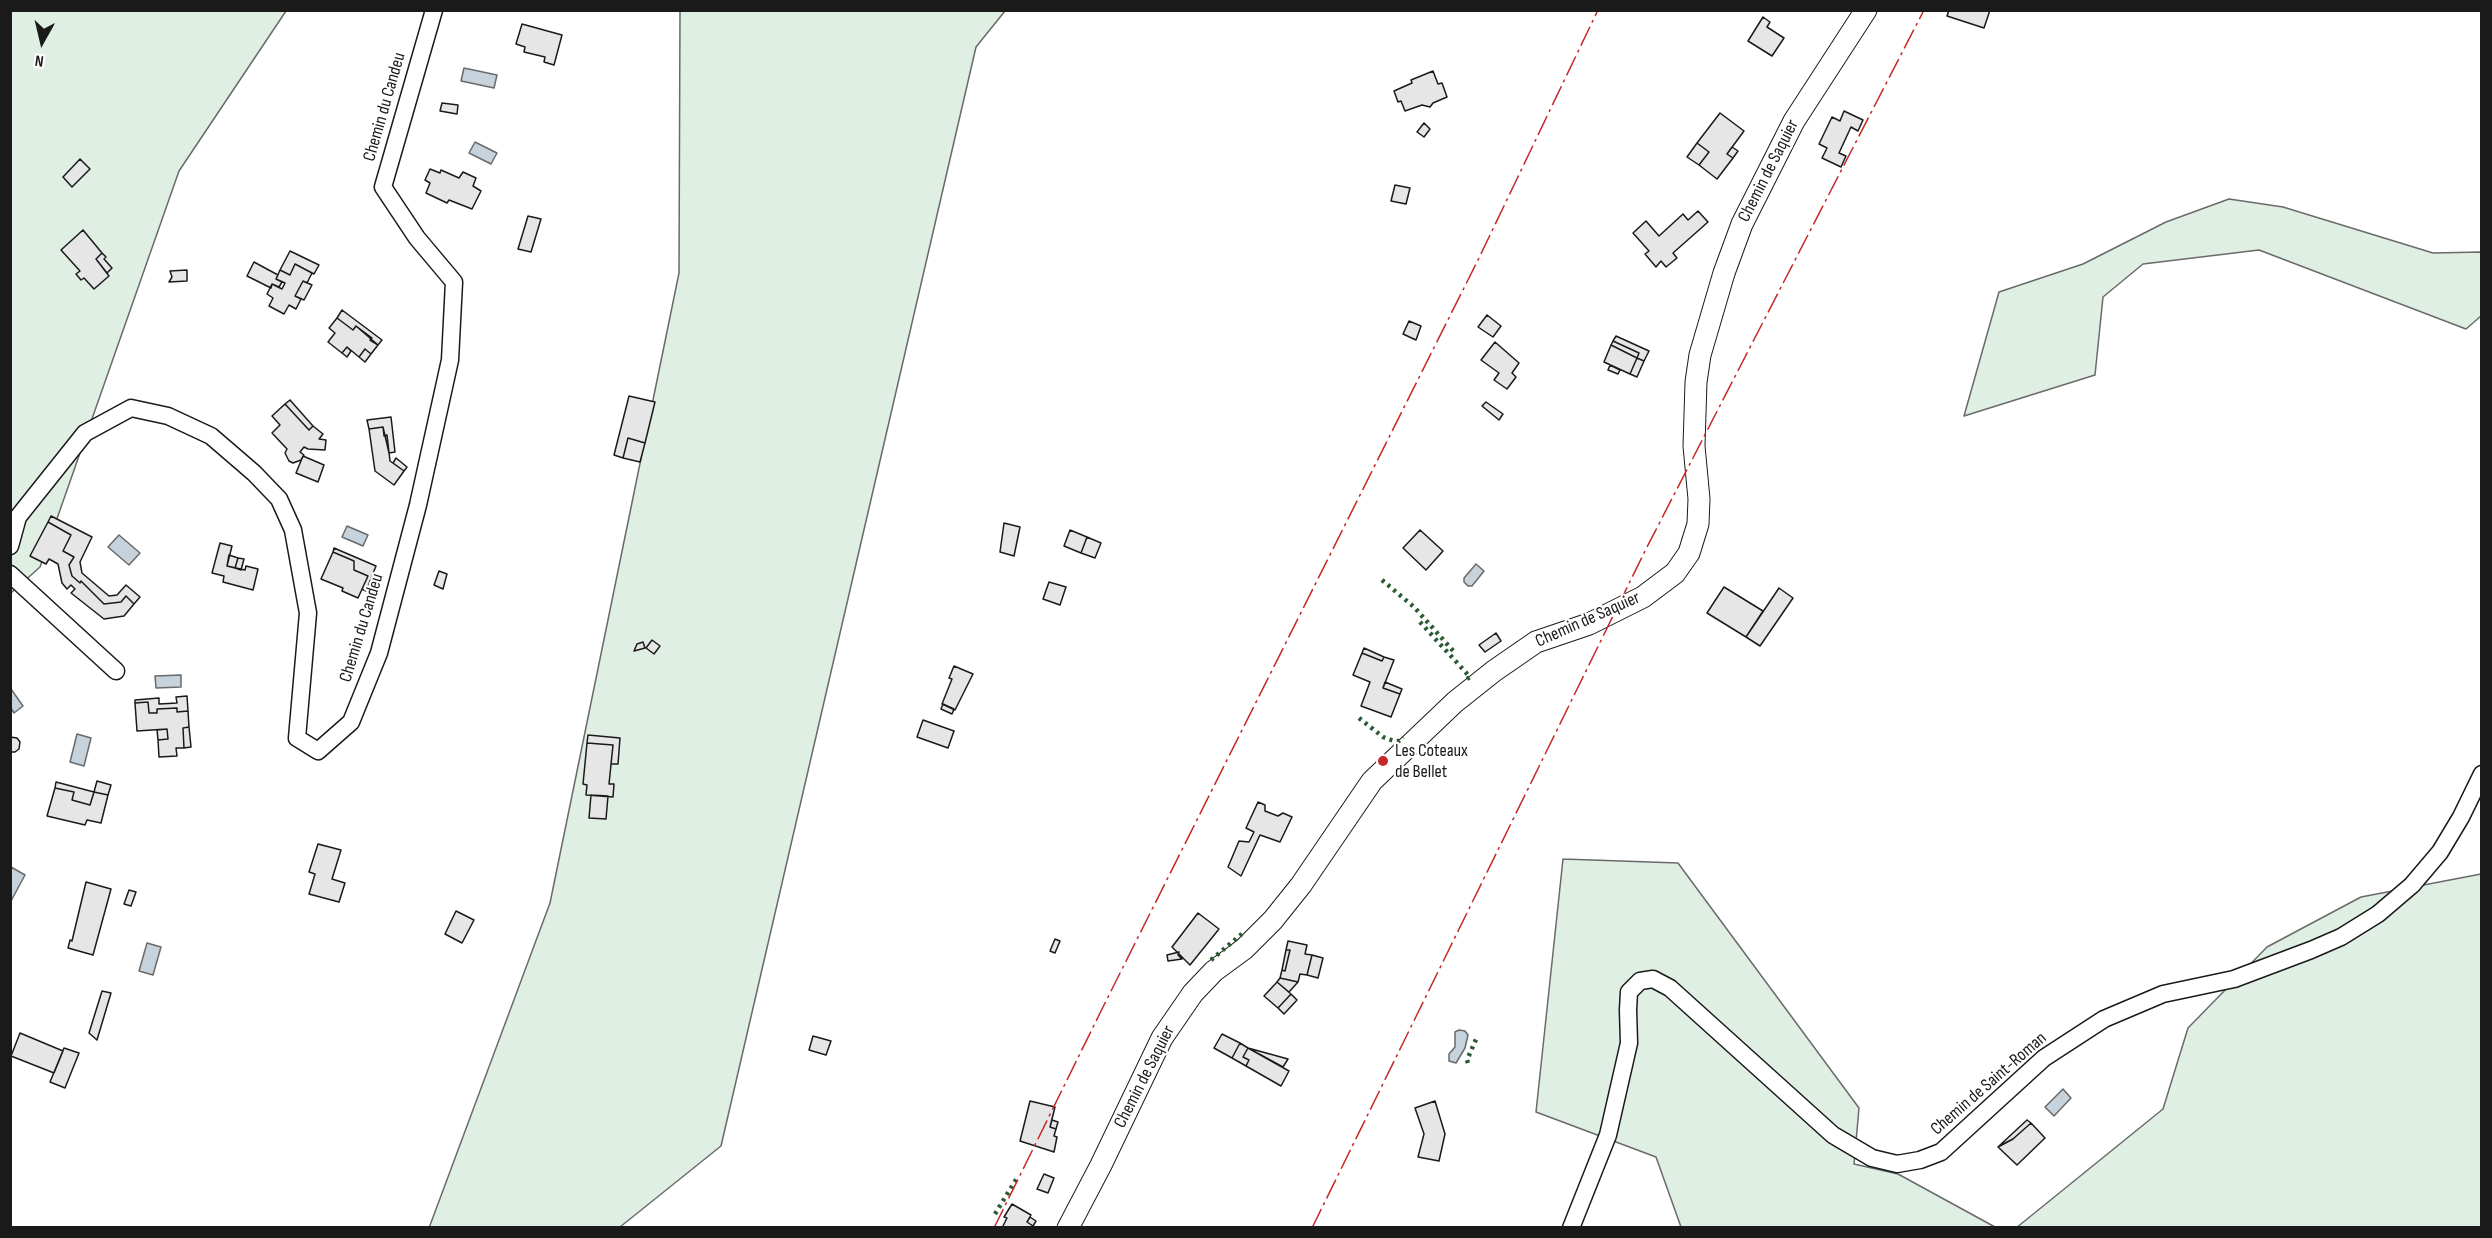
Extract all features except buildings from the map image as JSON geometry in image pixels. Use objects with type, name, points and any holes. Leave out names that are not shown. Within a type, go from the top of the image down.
[{"type":"street","name":"Chemin du Candeu","points":[[10,546],[18,517],[85,433],[131,408],[168,416],[211,436],[254,473],[279,499],[293,530],[308,613],[297,738],[318,751],[351,722],[379,653],[418,505],[450,360],[454,282],[417,238],[382,187],[434,10]]},
{"type":"street","name":"Chemin de Saquier","points":[[1068,1227],[1101,1165],[1162,1038],[1174,1019],[1193,993],[1214,971],[1244,949],[1273,920],[1301,885],[1372,781],[1455,702],[1494,671],[1536,642],[1589,624],[1643,597],[1675,573],[1689,554],[1698,525],[1699,499],[1694,446],[1696,382],[1705,333],[1724,273],[1746,216],[1794,121],[1866,10]]},
{"type":"street","points":[[10,574],[116,671]]},
{"type":"street","name":"Chemin de Saint-Roman","points":[[1571,1227],[1608,1135],[1629,1043],[1629,992],[1640,981],[1653,979],[1670,988],[1833,1135],[1872,1158],[1898,1164],[1920,1160],[1941,1152],[2044,1058],[2104,1019],[2163,994],[2234,979],[2311,950],[2341,937],[2378,914],[2412,885],[2440,852],[2461,817],[2481,774]]},
{"type":"green space","points":[[11,11],[286,11],[179,171],[40,567],[11,593]]},
{"type":"green space","points":[[680,11],[1005,11],[976,47],[721,1146],[620,1227],[429,1228],[550,903],[679,273]]},
{"type":"green space","points":[[2229,199],[2283,207],[2433,253],[2481,252],[2481,316],[2466,329],[2259,250],[2143,264],[2103,297],[2095,375],[1964,416],[1999,292],[2083,264],[2166,222]]},
{"type":"green space","points":[[1563,859],[1678,863],[1859,1108],[1854,1164],[1898,1174],[1995,1227],[1681,1227],[1656,1157],[1536,1112]]},
{"type":"green space","points":[[2481,874],[2481,1227],[2016,1228],[2163,1109],[2188,1028],[2267,947],[2361,897]]},
{"type":"shaded area","points":[[464,68],[497,75],[494,88],[461,81]]},
{"type":"shaded area","points":[[475,142],[497,153],[491,164],[469,153]]},
{"type":"shaded area","points":[[347,526],[368,535],[363,546],[342,537]]},
{"type":"shaded area","points":[[119,535],[140,553],[129,565],[108,547]]},
{"type":"shaded area","points":[[1476,564],[1484,571],[1472,586],[1468,586],[1464,578]]},
{"type":"shaded area","points":[[181,675],[181,687],[156,688],[155,676]]},
{"type":"shaded area","points":[[11,689],[23,706],[14,713],[11,708]]},
{"type":"shaded area","points":[[77,734],[91,738],[84,766],[70,762]]},
{"type":"shaded area","points":[[11,867],[25,875],[11,901]]},
{"type":"shaded area","points":[[147,943],[161,947],[153,975],[139,971]]},
{"type":"shaded area","points":[[1465,1031],[1468,1035],[1465,1048],[1456,1063],[1449,1061],[1449,1054],[1455,1047],[1455,1032]]},
{"type":"shaded area","points":[[2063,1089],[2071,1098],[2054,1116],[2045,1107]]},
{"type":"hedge","points":[[1382,580],[1414,607],[1456,654]]},
{"type":"hedge","points":[[1420,622],[1470,677],[1467,679]]},
{"type":"hedge","points":[[1359,718],[1383,737],[1394,741],[1399,741],[1403,737]]},
{"type":"hedge","points":[[1211,960],[1243,933]]},
{"type":"hedge","points":[[1468,1063],[1467,1060],[1477,1037]]},
{"type":"hedge","points":[[995,1214],[1017,1178]]},
{"type":"power","points":[[994,1228],[1479,258],[1598,10]]},
{"type":"power","points":[[1312,1228],[1646,549],[1924,10]]},
{"type":"place","name":"Les Coteaux de Bellet","points":[[1383,761]]}]
